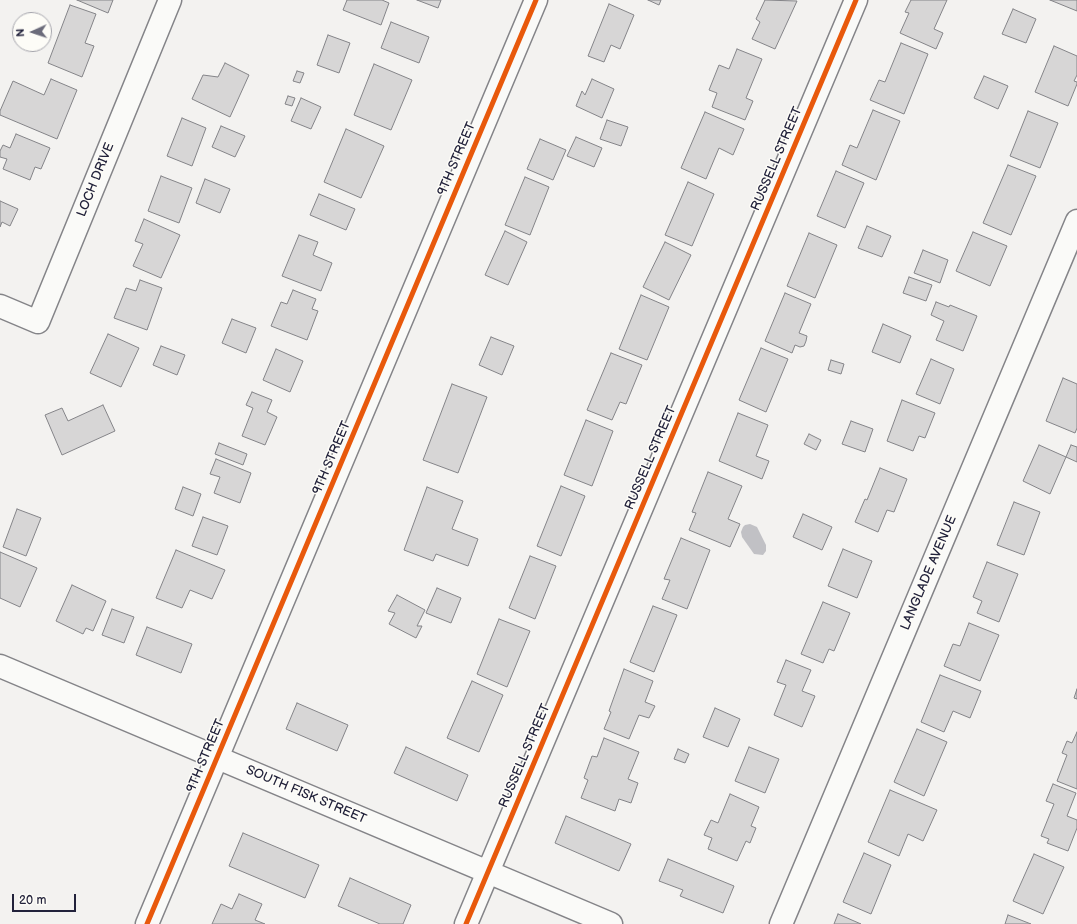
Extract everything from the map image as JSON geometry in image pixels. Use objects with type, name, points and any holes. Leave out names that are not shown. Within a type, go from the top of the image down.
[{"type":"street","name":"LOCH DRIVE","points":[[0,306],[38,322],[170,0]]},
{"type":"street","name":"9TH STREET","points":[[147,924],[536,0]]},
{"type":"street","name":"RUSSELL STREET","points":[[466,924],[856,0]]},
{"type":"street","name":"LANGLADE AVENUE","points":[[781,924],[1077,222]]},
{"type":"street","name":"SOUTH FISK STREET","points":[[0,666],[611,924]]},
{"type":"shaded area","points":[[750,524],[757,527],[766,545],[766,551],[763,555],[754,554],[742,537],[741,532],[743,527]]},
{"type":"building","points":[[77,0],[113,0],[108,13]]},
{"type":"building","points":[[347,0],[382,0],[389,3],[381,25],[343,10]]},
{"type":"building","points":[[417,0],[441,0],[438,8]]},
{"type":"building","points":[[648,0],[661,0],[659,5]]},
{"type":"building","points":[[765,0],[797,1],[775,49],[752,39],[760,22],[756,19]]},
{"type":"building","points":[[911,0],[947,0],[934,29],[943,33],[936,49],[900,33],[909,13],[905,12]]},
{"type":"building","points":[[1050,0],[1077,0],[1077,11]]},
{"type":"building","points":[[609,4],[634,15],[620,49],[611,45],[604,62],[588,56]]},
{"type":"building","points":[[70,5],[96,14],[85,43],[94,46],[82,77],[48,63]]},
{"type":"building","points":[[1013,9],[1036,19],[1026,43],[1002,34]]},
{"type":"building","points":[[391,22],[429,37],[419,63],[381,48]]},
{"type":"building","points":[[328,35],[350,43],[339,73],[317,65]]},
{"type":"building","points":[[901,43],[928,54],[904,114],[870,100],[879,80],[885,82]]},
{"type":"building","points":[[1054,46],[1077,56],[1077,75],[1074,81],[1077,82],[1077,84],[1068,106],[1035,92]]},
{"type":"building","points":[[737,49],[762,59],[746,98],[753,101],[745,120],[712,107],[717,93],[709,90],[719,65],[729,69]]},
{"type":"building","points":[[225,63],[249,75],[230,117],[192,99],[203,75],[218,77]]},
{"type":"building","points":[[374,64],[412,80],[391,130],[354,115]]},
{"type":"building","points":[[297,71],[304,73],[300,83],[293,81]]},
{"type":"building","points":[[984,76],[1008,86],[998,109],[974,98]]},
{"type":"building","points":[[51,79],[77,90],[57,139],[0,115],[0,111],[13,81],[44,95]]},
{"type":"building","points":[[592,79],[614,89],[602,118],[576,106],[582,91],[585,95]]},
{"type":"building","points":[[288,96],[295,98],[292,106],[285,104]]},
{"type":"building","points":[[301,98],[321,107],[311,129],[291,121]]},
{"type":"building","points":[[873,110],[900,121],[876,180],[842,165],[850,145],[857,148]]},
{"type":"building","points":[[1028,111],[1058,123],[1040,168],[1010,156]]},
{"type":"building","points":[[705,112],[744,129],[733,155],[719,148],[706,179],[681,168]]},
{"type":"building","points":[[182,118],[206,128],[192,166],[167,156]]},
{"type":"building","points":[[607,120],[628,127],[621,146],[600,139]]},
{"type":"building","points":[[221,126],[245,136],[235,157],[212,147]]},
{"type":"building","points":[[346,129],[384,146],[361,198],[324,182]]},
{"type":"building","points":[[16,134],[50,148],[41,169],[35,167],[30,180],[3,169],[7,159],[0,157],[0,151],[3,145],[10,148]]},
{"type":"building","points":[[576,137],[602,148],[594,167],[567,156]]},
{"type":"building","points":[[540,139],[566,150],[553,180],[527,169]]},
{"type":"building","points":[[1008,165],[1036,176],[1011,235],[983,223]]},
{"type":"building","points":[[836,171],[864,183],[845,228],[817,216]]},
{"type":"building","points":[[161,176],[192,188],[179,223],[148,211]]},
{"type":"building","points":[[525,177],[549,187],[530,235],[505,225]]},
{"type":"building","points":[[205,179],[230,189],[220,213],[196,203]]},
{"type":"building","points":[[688,182],[714,194],[692,246],[665,235]]},
{"type":"building","points":[[319,194],[355,209],[346,230],[310,215]]},
{"type":"building","points":[[0,201],[18,209],[10,226],[2,222],[0,227]]},
{"type":"building","points":[[144,219],[180,235],[161,278],[133,266],[143,244],[135,241]]},
{"type":"building","points":[[867,226],[891,236],[882,257],[858,248]]},
{"type":"building","points":[[505,231],[527,242],[508,285],[485,275]]},
{"type":"building","points":[[973,232],[1007,246],[990,286],[956,271]]},
{"type":"building","points":[[809,233],[837,245],[815,298],[787,286]]},
{"type":"building","points":[[299,235],[318,242],[313,255],[332,263],[321,291],[282,276]]},
{"type":"building","points":[[665,242],[691,255],[669,300],[643,287]]},
{"type":"building","points":[[923,250],[948,260],[940,283],[914,273]]},
{"type":"building","points":[[909,277],[932,285],[926,301],[903,293]]},
{"type":"building","points":[[140,280],[162,288],[147,330],[114,318],[126,288],[136,291]]},
{"type":"building","points":[[293,290],[316,299],[312,309],[318,311],[307,340],[271,326],[281,302],[287,304]]},
{"type":"building","points":[[785,293],[811,304],[799,333],[807,336],[806,341],[804,346],[800,347],[795,345],[792,353],[765,341]]},
{"type":"building","points":[[641,295],[669,307],[647,360],[619,349]]},
{"type":"building","points":[[936,302],[949,307],[950,305],[977,316],[963,351],[936,340],[944,321],[931,315]]},
{"type":"building","points":[[232,319],[256,328],[246,353],[222,343]]},
{"type":"building","points":[[883,324],[911,336],[900,363],[872,352]]},
{"type":"building","points":[[108,334],[139,348],[121,387],[90,373]]},
{"type":"building","points":[[491,337],[514,346],[502,375],[479,365]]},
{"type":"building","points":[[161,346],[185,355],[177,375],[153,365]]},
{"type":"building","points":[[761,348],[788,359],[766,412],[739,400]]},
{"type":"building","points":[[276,349],[303,361],[290,392],[263,380]]},
{"type":"building","points":[[611,353],[642,365],[626,404],[620,402],[612,420],[587,410]]},
{"type":"building","points":[[931,359],[954,369],[940,404],[916,394]]},
{"type":"building","points":[[831,360],[844,364],[841,374],[828,370]]},
{"type":"building","points":[[1063,378],[1077,384],[1077,428],[1075,433],[1046,421]]},
{"type":"building","points":[[452,384],[487,397],[458,473],[423,460]]},
{"type":"building","points":[[252,392],[272,400],[267,412],[277,417],[265,445],[242,436],[253,408],[246,405]]},
{"type":"building","points":[[902,400],[935,413],[925,438],[919,436],[913,451],[887,441]]},
{"type":"building","points":[[103,405],[115,431],[62,455],[45,415],[62,408],[68,421]]},
{"type":"building","points":[[738,413],[768,425],[756,456],[769,461],[762,479],[719,461]]},
{"type":"building","points":[[586,420],[613,431],[592,486],[564,475]]},
{"type":"building","points":[[851,421],[873,429],[865,452],[842,444]]},
{"type":"building","points":[[809,434],[821,440],[816,450],[804,444]]},
{"type":"building","points":[[219,443],[247,454],[243,465],[215,454]]},
{"type":"building","points":[[1039,445],[1066,457],[1050,494],[1023,481]]},
{"type":"building","points":[[1071,445],[1077,447],[1077,462],[1066,457]]},
{"type":"building","points":[[216,459],[251,473],[240,503],[214,493],[220,477],[210,474]]},
{"type":"building","points":[[880,468],[907,479],[894,512],[887,510],[878,532],[855,522],[865,499],[867,500]]},
{"type":"building","points":[[708,472],[742,486],[728,519],[740,524],[730,547],[689,530],[696,513],[692,512]]},
{"type":"building","points":[[561,486],[585,496],[561,556],[537,546]]},
{"type":"building","points":[[183,487],[201,494],[193,516],[175,509]]},
{"type":"building","points":[[427,487],[463,501],[452,529],[478,539],[468,566],[436,554],[433,561],[404,550]]},
{"type":"building","points":[[1014,502],[1040,512],[1024,555],[997,545]]},
{"type":"building","points":[[17,509],[41,518],[26,556],[3,547]]},
{"type":"building","points":[[803,514],[832,527],[822,550],[793,537]]},
{"type":"building","points":[[203,517],[228,526],[217,555],[192,546]]},
{"type":"building","points":[[681,538],[710,550],[687,609],[662,599],[670,580],[664,579]]},
{"type":"building","points":[[843,549],[872,561],[857,598],[828,586]]},
{"type":"building","points":[[176,550],[225,570],[212,599],[190,590],[182,608],[156,598]]},
{"type":"building","points":[[0,552],[37,568],[20,607],[0,598]]},
{"type":"building","points":[[530,556],[556,566],[535,619],[509,608]]},
{"type":"building","points":[[987,562],[1018,574],[999,622],[977,613],[982,601],[973,597]]},
{"type":"building","points":[[72,585],[106,601],[93,631],[86,628],[83,634],[56,621]]},
{"type":"building","points":[[437,588],[461,598],[451,623],[426,613]]},
{"type":"building","points":[[397,595],[425,610],[417,626],[422,626],[416,638],[389,624],[395,613],[388,611]]},
{"type":"building","points":[[823,602],[850,613],[834,651],[829,649],[823,663],[801,654]]},
{"type":"building","points":[[653,606],[677,615],[654,672],[630,662]]},
{"type":"building","points":[[112,609],[134,617],[124,643],[102,635]]},
{"type":"building","points":[[499,619],[530,631],[507,687],[477,674]]},
{"type":"building","points":[[969,623],[999,635],[980,681],[944,666],[953,644],[960,646]]},
{"type":"building","points":[[147,627],[192,644],[181,673],[136,655]]},
{"type":"building","points":[[786,660],[811,670],[802,691],[815,696],[802,727],[774,715],[786,685],[777,682]]},
{"type":"building","points":[[624,669],[653,681],[645,702],[655,706],[649,718],[639,715],[629,739],[604,729],[611,712],[609,711]]},
{"type":"building","points":[[940,675],[981,691],[970,718],[953,711],[944,732],[921,722]]},
{"type":"building","points":[[472,681],[503,695],[479,752],[447,738]]},
{"type":"building","points":[[1077,689],[1077,699],[1074,698]]},
{"type":"building","points":[[297,703],[348,725],[337,751],[286,729]]},
{"type":"building","points":[[715,708],[740,719],[728,747],[703,737]]},
{"type":"building","points":[[917,729],[947,742],[924,796],[894,782]]},
{"type":"building","points":[[1077,732],[1077,789],[1057,781],[1067,755],[1062,753],[1067,741],[1072,743]]},
{"type":"building","points":[[604,738],[639,752],[628,779],[638,783],[631,803],[619,799],[615,811],[581,798],[588,780],[584,778],[592,756],[597,757]]},
{"type":"building","points":[[406,747],[468,775],[457,801],[394,773]]},
{"type":"building","points":[[749,747],[779,759],[765,793],[735,781]]},
{"type":"building","points":[[678,749],[689,754],[685,763],[674,759]]},
{"type":"building","points":[[1053,784],[1076,793],[1067,816],[1077,820],[1077,828],[1068,851],[1047,843],[1049,839],[1041,836],[1054,804],[1046,801]]},
{"type":"building","points":[[890,790],[937,810],[923,841],[908,834],[899,856],[868,842]]},
{"type":"building","points":[[730,794],[759,807],[751,826],[756,828],[750,843],[746,841],[737,861],[708,849],[712,838],[704,835],[711,820],[718,823]]},
{"type":"building","points":[[566,816],[631,844],[619,871],[555,843]]},
{"type":"building","points":[[243,833],[319,865],[305,898],[229,866]]},
{"type":"building","points":[[864,853],[891,865],[871,914],[843,902]]},
{"type":"building","points":[[1034,854],[1064,867],[1043,914],[1013,901]]},
{"type":"building","points":[[668,859],[734,886],[723,913],[680,896],[683,890],[659,881]]},
{"type":"building","points":[[350,878],[411,905],[403,924],[380,924],[338,906]]},
{"type":"building","points":[[239,894],[262,904],[255,920],[265,924],[212,924],[221,904],[232,909]]},
{"type":"building","points":[[838,914],[861,924],[834,924]]},
{"type":"building","points":[[1008,915],[1031,924],[1005,924]]},
{"type":"cycle path","points":[[147,924],[536,0]]},
{"type":"cycle path","points":[[466,924],[856,0]]}]
